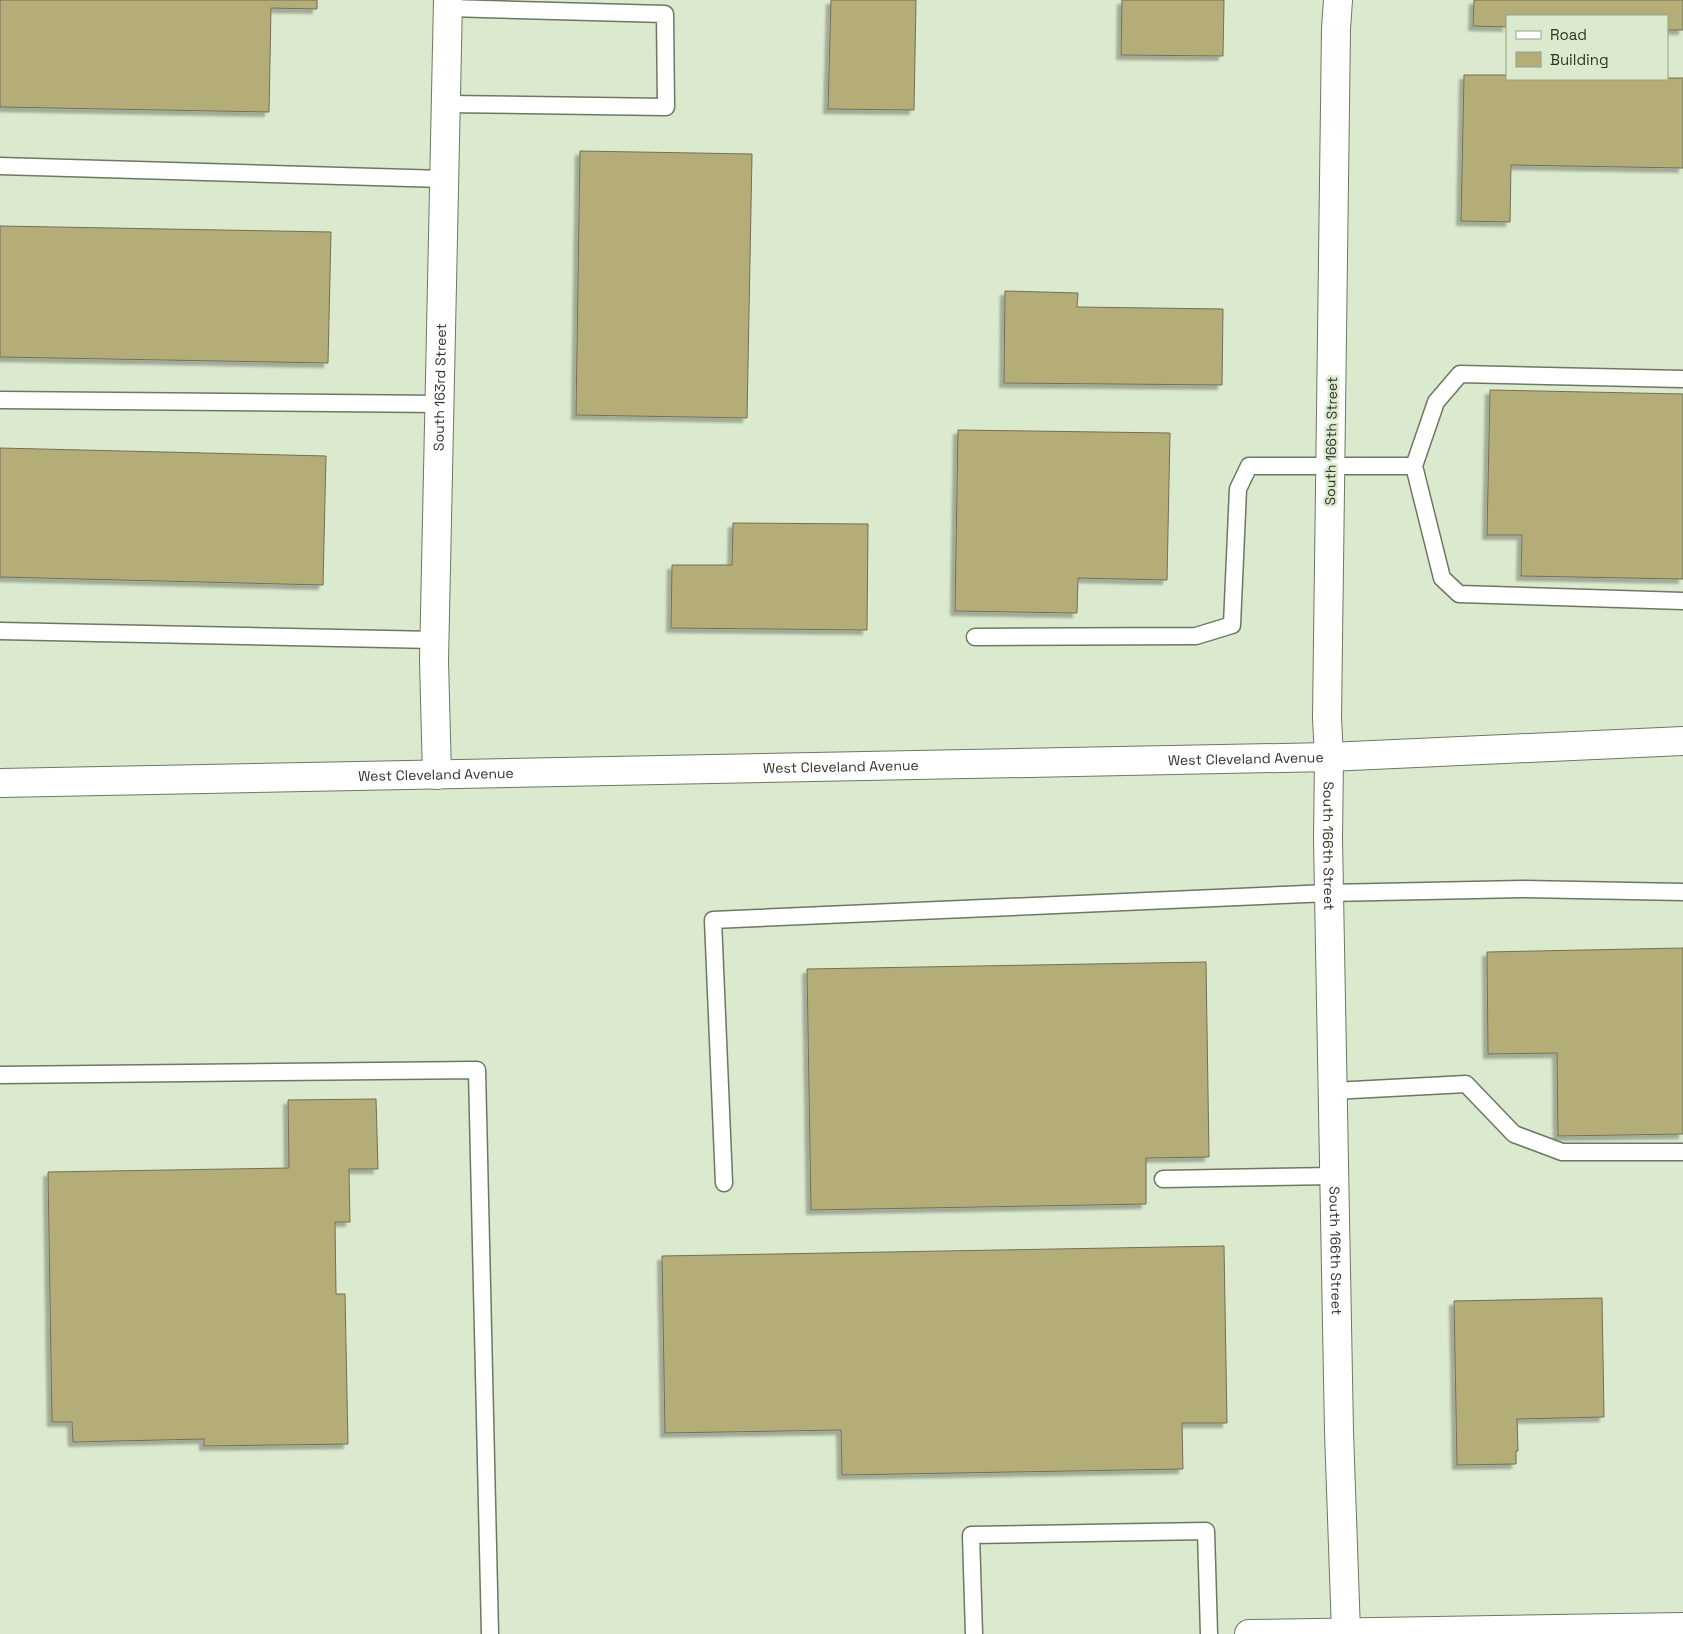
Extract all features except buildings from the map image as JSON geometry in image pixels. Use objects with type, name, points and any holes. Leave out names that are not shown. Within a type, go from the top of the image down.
[{"type":"street","name":"South 166th Street","points":[[1338,0],[1336,29],[1327,718],[1339,1432],[1346,1632]]},
{"type":"street","name":"South 163rd Street","points":[[437,774],[434,640],[448,4]]},
{"type":"street","name":"West Cleveland Avenue","points":[[0,783],[1329,757],[1683,741]]},
{"type":"street","points":[[1249,1634],[1599,1631],[1683,1627]]},
{"type":"lane","points":[[446,104],[666,107],[665,14],[568,6],[448,4]]},
{"type":"lane","points":[[0,166],[444,179]]},
{"type":"lane","points":[[1683,379],[1460,374],[1436,402],[1414,466],[1442,578],[1459,594],[1683,601]]},
{"type":"lane","points":[[0,400],[439,404]]},
{"type":"lane","points":[[975,637],[1196,636],[1232,625],[1238,489],[1249,466],[1414,466]]},
{"type":"lane","points":[[0,631],[434,640]]},
{"type":"lane","points":[[724,1182],[713,920],[1329,893],[1522,889],[1683,892]]},
{"type":"lane","points":[[0,1075],[477,1070],[490,1634]]},
{"type":"lane","points":[[1333,1091],[1466,1084],[1514,1134],[1562,1152],[1683,1152]]},
{"type":"lane","points":[[1163,1179],[1334,1176]]},
{"type":"lane","points":[[974,1634],[971,1535],[1206,1531],[1209,1634]]}]
